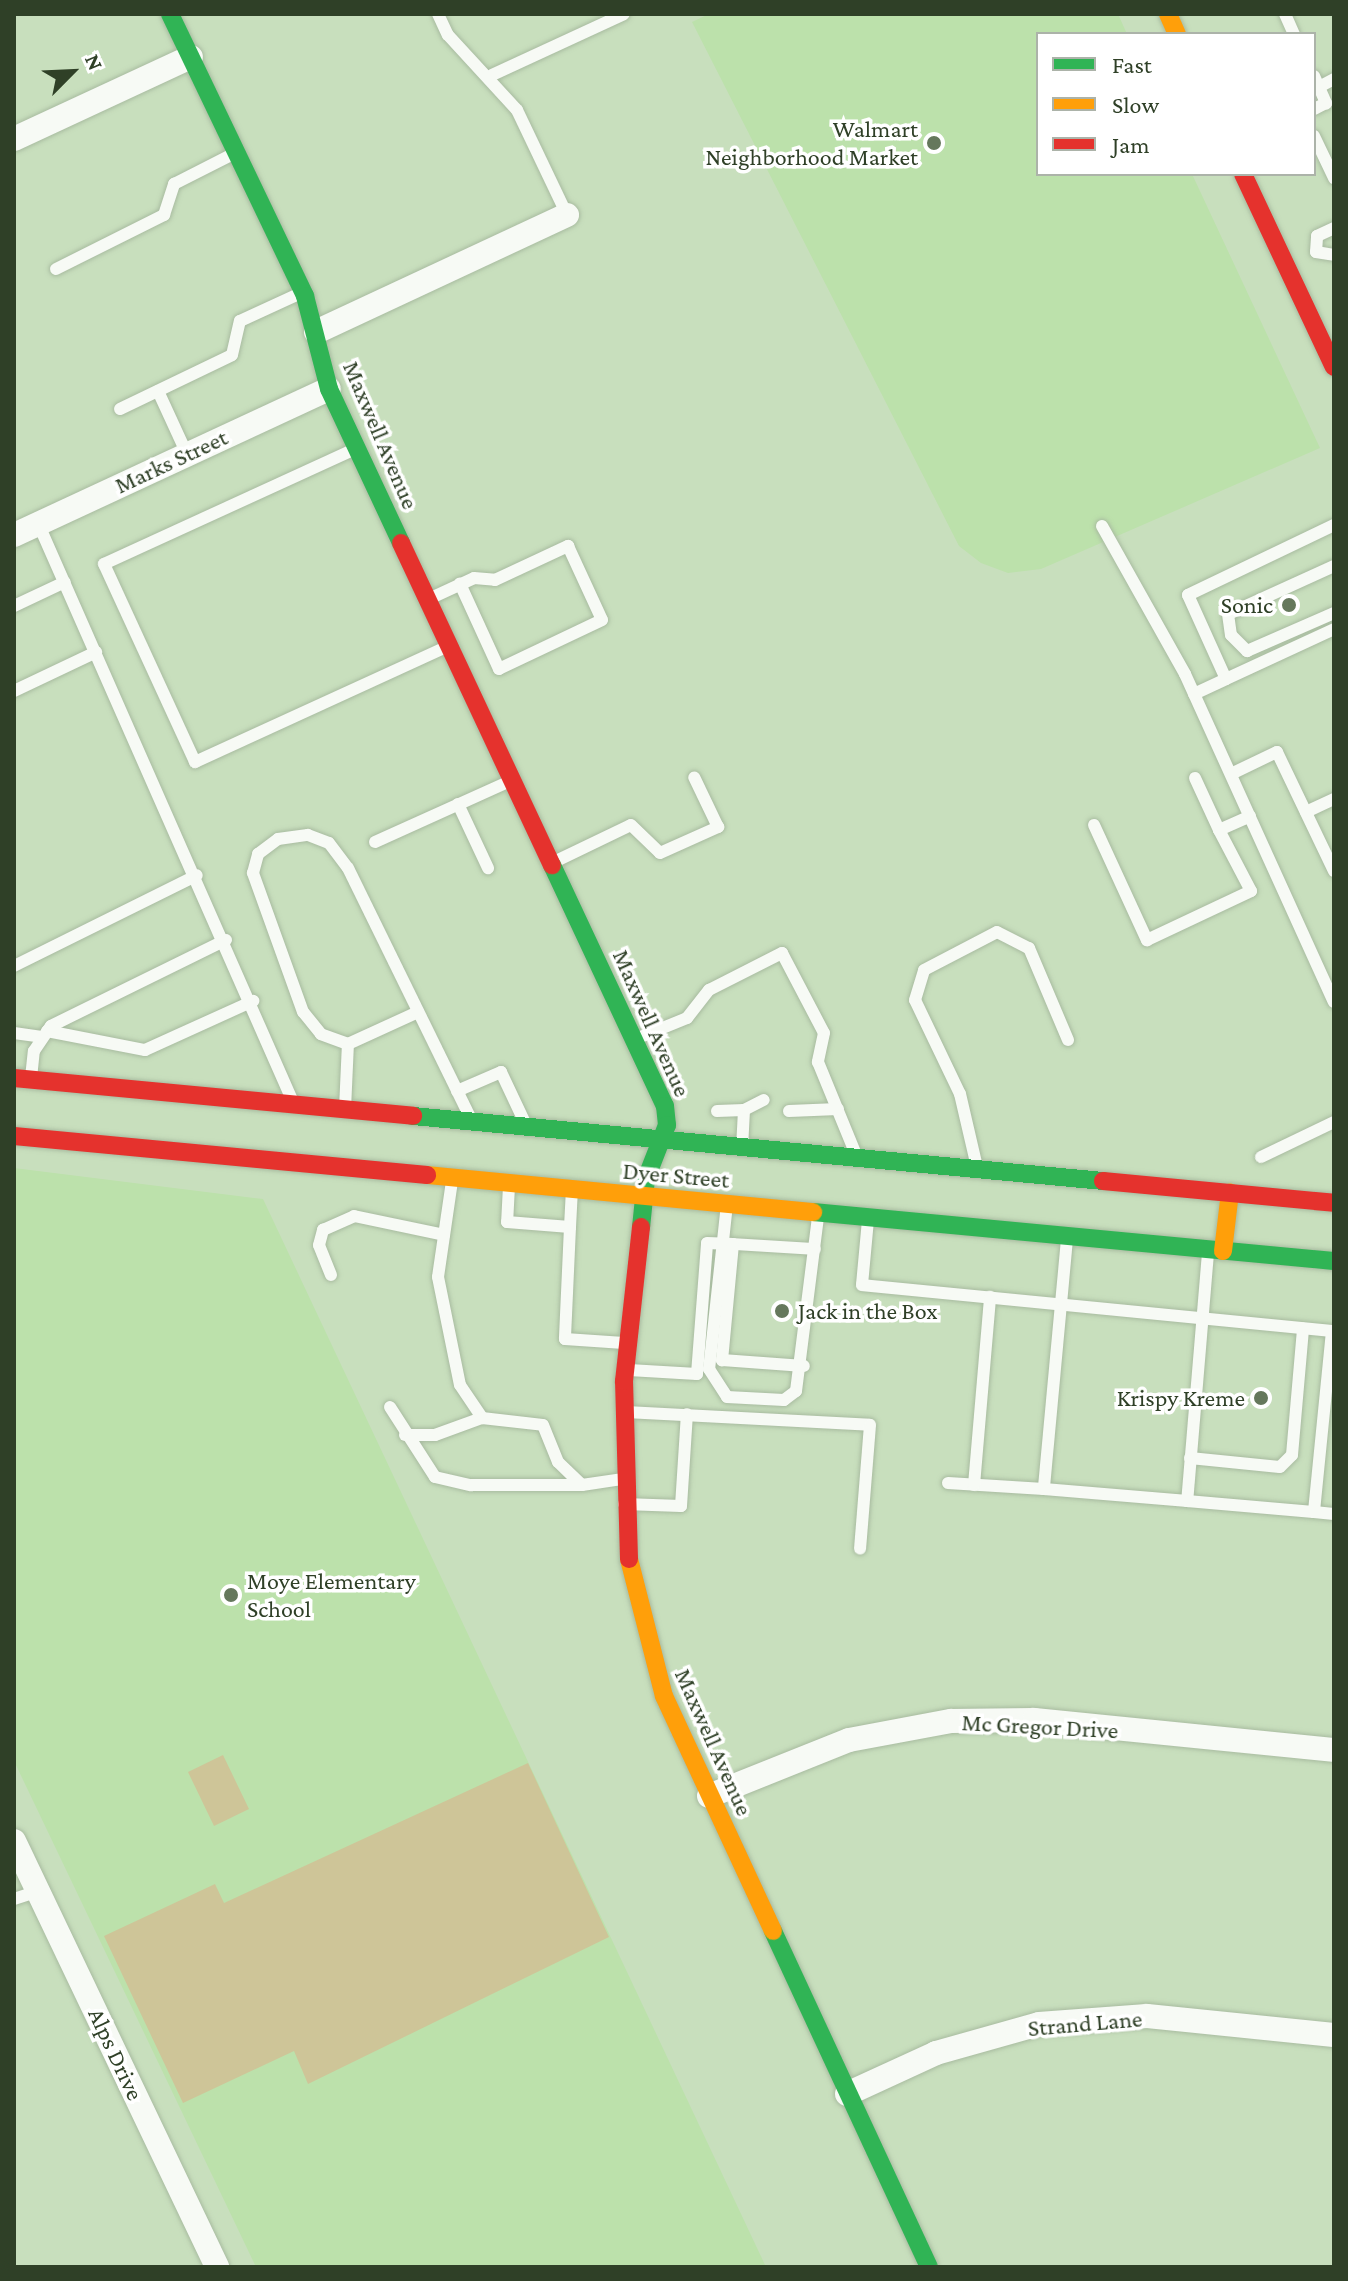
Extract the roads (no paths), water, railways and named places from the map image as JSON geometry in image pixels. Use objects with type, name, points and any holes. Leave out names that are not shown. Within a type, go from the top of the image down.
[{"type":"main road","name":"Maxwell Avenue","points":[[170,14],[304,292],[329,389],[428,599],[450,645],[474,656],[513,780],[665,1106],[663,1140],[644,1196],[622,1412],[623,1504],[635,1597],[664,1696],[929,2267]]},
{"type":"main road","points":[[1244,176],[1286,266],[1318,320],[1332,357]]},
{"type":"main road","name":"Dyer Street","points":[[19,1083],[345,1109],[1334,1203]]},
{"type":"main road","name":"Dyer Street","points":[[14,1136],[1334,1261]]},
{"type":"main road","points":[[1216,1250],[1230,1192]]},
{"type":"street","points":[[14,139],[191,57]]},
{"type":"street","points":[[316,332],[567,215]]},
{"type":"street","name":"Marks Street","points":[[14,535],[329,389]]},
{"type":"street","name":"Mc Gregor Drive","points":[[709,1796],[849,1740],[951,1721],[1034,1720],[1334,1750]]},
{"type":"street","name":"Alps Drive","points":[[14,1842],[217,2267]]},
{"type":"street","name":"Strand Lane","points":[[847,2094],[936,2053],[1039,2024],[1147,2016],[1334,2035]]},
{"type":"lane","points":[[438,14],[448,35],[492,75],[517,110],[567,215]]},
{"type":"lane","points":[[492,75],[624,14]]},
{"type":"lane","points":[[1325,104],[1316,81],[1334,79]]},
{"type":"lane","points":[[1316,140],[1334,178]]},
{"type":"lane","points":[[56,269],[164,215],[174,184],[236,153]]},
{"type":"lane","points":[[1316,252],[1317,236],[1334,228]]},
{"type":"lane","points":[[1286,266],[1316,252],[1334,255]]},
{"type":"lane","points":[[120,409],[232,355],[240,321],[304,292]]},
{"type":"lane","points":[[158,391],[187,454]]},
{"type":"lane","points":[[358,448],[104,564],[195,762],[450,645]]},
{"type":"lane","points":[[38,523],[253,1001],[294,1105]]},
{"type":"lane","points":[[1226,679],[1188,595],[1334,525]]},
{"type":"lane","points":[[1102,526],[1194,694],[1334,1002]]},
{"type":"lane","points":[[428,599],[460,584],[495,580],[568,546],[602,620],[499,669],[474,656],[460,584]]},
{"type":"lane","points":[[1334,566],[1228,614],[1231,635],[1247,651],[1334,613]]},
{"type":"lane","points":[[14,606],[65,582]]},
{"type":"lane","points":[[1194,694],[1334,629]]},
{"type":"lane","points":[[14,691],[96,652]]},
{"type":"lane","points":[[1231,774],[1277,752],[1334,871]]},
{"type":"lane","points":[[552,863],[631,825],[660,853],[718,827],[694,777]]},
{"type":"lane","points":[[1094,825],[1147,940],[1251,891],[1195,778]]},
{"type":"lane","points":[[375,842],[513,780]]},
{"type":"lane","points":[[1306,812],[1334,799]]},
{"type":"lane","points":[[458,804],[488,868]]},
{"type":"lane","points":[[1219,830],[1250,816]]},
{"type":"lane","points":[[418,1012],[348,1044],[321,1034],[303,1012],[267,917],[253,873],[258,854],[278,839],[308,835],[329,843],[418,1012],[472,1121]]},
{"type":"lane","points":[[14,966],[197,875]]},
{"type":"lane","points":[[978,1170],[960,1094],[915,1000],[924,970],[997,932],[1029,948],[1068,1040]]},
{"type":"lane","points":[[19,1083],[44,1034],[226,940]]},
{"type":"lane","points":[[635,1040],[687,1018],[709,990],[782,953],[824,1033],[818,1062],[858,1158]]},
{"type":"lane","points":[[14,1033],[44,1034],[145,1050],[253,1001]]},
{"type":"lane","points":[[345,1109],[348,1044]]},
{"type":"lane","points":[[457,1091],[501,1072],[526,1126]]},
{"type":"lane","points":[[717,1111],[744,1110],[764,1100]]},
{"type":"lane","points":[[789,1111],[838,1109]]},
{"type":"lane","points":[[742,1147],[744,1110]]},
{"type":"lane","points":[[1261,1157],[1334,1122]]},
{"type":"lane","points":[[452,1178],[438,1277],[460,1385],[482,1418]]},
{"type":"lane","points":[[509,1183],[507,1222],[570,1227]]},
{"type":"lane","points":[[572,1189],[565,1339],[628,1344]]},
{"type":"lane","points":[[727,1204],[722,1360],[804,1366]]},
{"type":"lane","points":[[727,1244],[713,1384],[727,1397],[784,1400],[796,1391],[804,1366],[819,1213]]},
{"type":"lane","points":[[331,1275],[319,1245],[323,1230],[354,1216],[444,1235]]},
{"type":"lane","points":[[869,1217],[862,1285],[1333,1331],[1314,1512]]},
{"type":"lane","points":[[1044,1489],[1056,1304],[1067,1236]]},
{"type":"lane","points":[[625,1370],[697,1374],[707,1243],[815,1249]]},
{"type":"lane","points":[[1187,1501],[1203,1318],[1216,1250]]},
{"type":"lane","points":[[974,1485],[990,1297]]},
{"type":"lane","points":[[1190,1458],[1280,1467],[1292,1455],[1303,1328]]},
{"type":"lane","points":[[390,1407],[405,1435],[435,1477],[471,1485],[582,1485],[622,1479]]},
{"type":"lane","points":[[622,1412],[870,1425],[860,1549]]},
{"type":"lane","points":[[623,1504],[681,1506],[687,1414]]},
{"type":"lane","points":[[405,1435],[435,1435],[482,1418],[543,1425],[558,1462],[582,1485]]},
{"type":"lane","points":[[948,1483],[1334,1514]]},
{"type":"lane","points":[[14,1899],[38,1891]]},
{"type":"place","name":"Walmart Neighborhood Market","points":[[934,143]]},
{"type":"place","name":"Sonic","points":[[1289,605]]},
{"type":"place","name":"Jack in the Box","points":[[782,1311]]},
{"type":"place","name":"Krispy Kreme","points":[[1261,1398]]},
{"type":"place","name":"Moye Elementary School","points":[[231,1595]]}]
